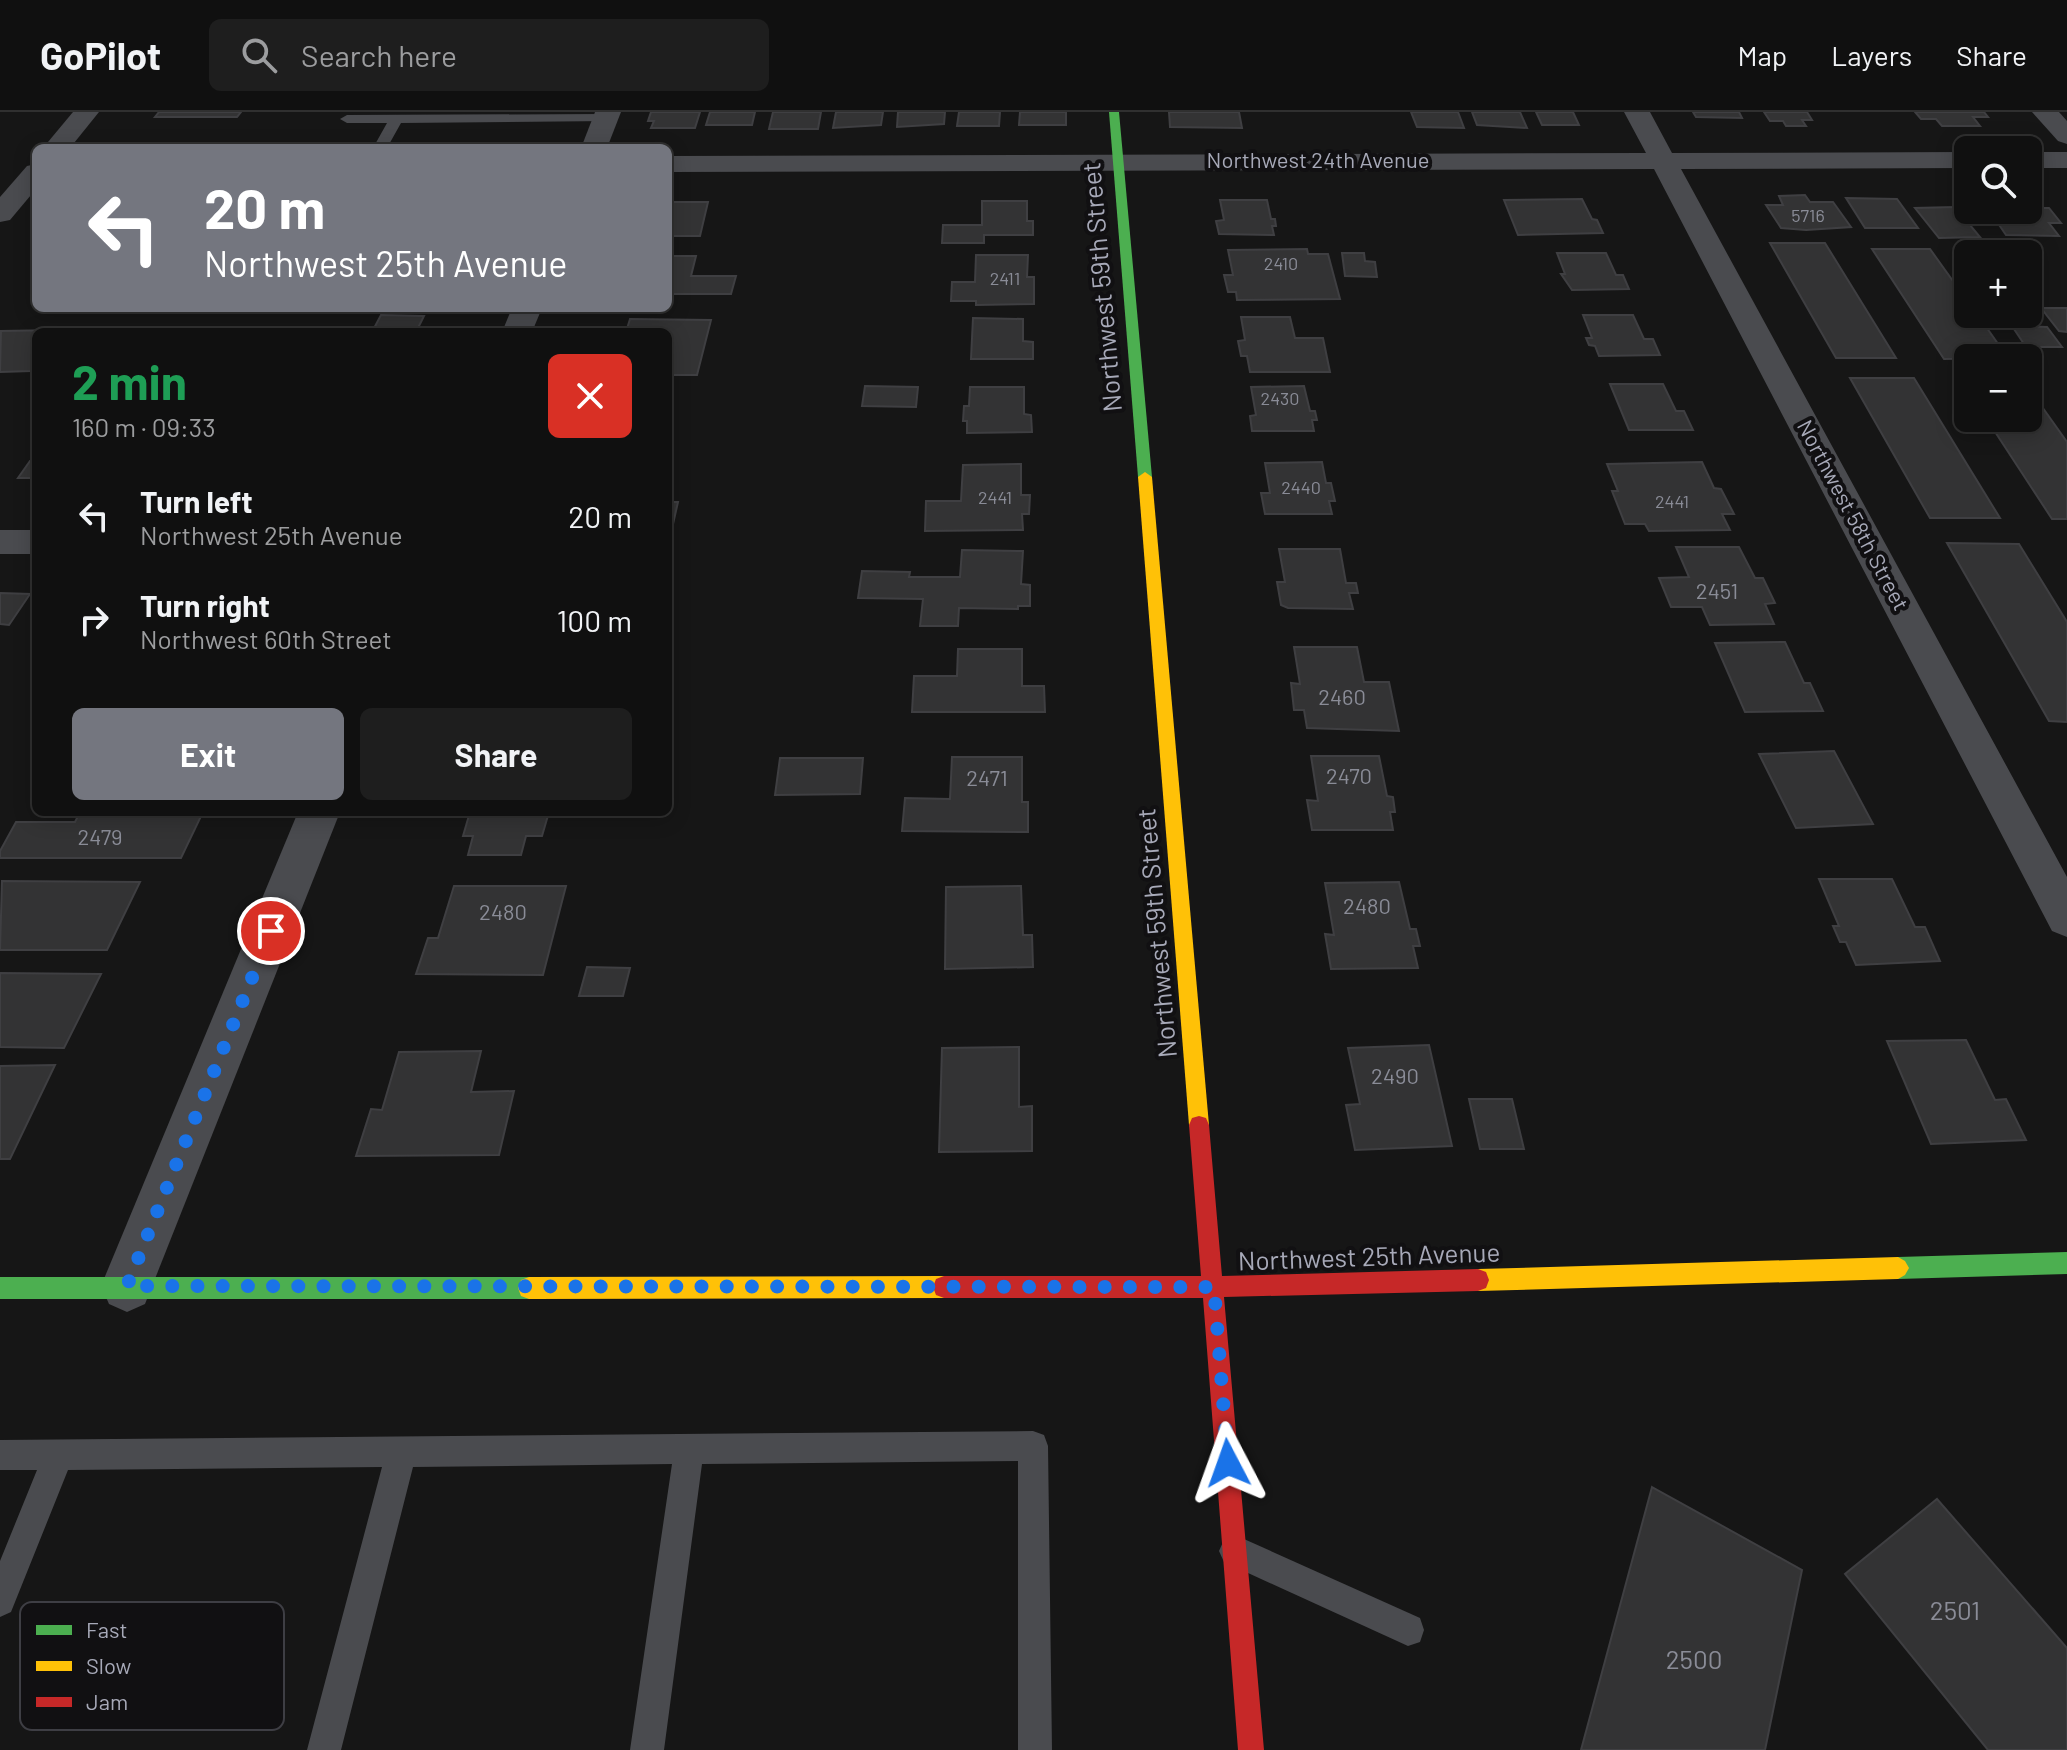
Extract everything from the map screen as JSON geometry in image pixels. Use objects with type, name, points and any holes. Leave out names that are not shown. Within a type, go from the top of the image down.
[{"type":"street","points":[[59,144],[86,112]]},
{"type":"street","name":"Northwest 59th Street","points":[[1114,112],[1251,1750]]},
{"type":"street","name":"Northwest 58th Street","points":[[1637,112],[2067,918]]},
{"type":"street","points":[[2045,112],[2067,136]]},
{"type":"street","points":[[595,144],[606,115]]},
{"type":"street","name":"Northwest 24th Avenue","points":[[672,164],[1663,158],[1954,160]]},
{"type":"street","points":[[2042,160],[2067,160]]},
{"type":"street","points":[[0,170],[32,171]]},
{"type":"street","points":[[0,214],[32,176]]},
{"type":"street","points":[[0,542],[32,542]]},
{"type":"street","points":[[127,1286],[317,816]]},
{"type":"street","name":"Northwest 25th Avenue","points":[[0,1288],[1214,1287],[2067,1263]]},
{"type":"lane","points":[[347,119],[606,115]]},
{"type":"lane","points":[[382,144],[396,119]]},
{"type":"lane","points":[[0,1455],[1033,1446],[1035,1750]]},
{"type":"lane","points":[[647,1750],[689,1449]]},
{"type":"lane","points":[[324,1750],[401,1452]]},
{"type":"lane","points":[[0,1601],[58,1455]]},
{"type":"lane","points":[[1235,1551],[1408,1630]]},
{"type":"building","points":[[159,112],[241,112],[237,117],[155,117]]},
{"type":"building","points":[[651,112],[700,112],[695,128],[651,128],[654,121],[648,121]]},
{"type":"building","points":[[710,112],[755,112],[752,125],[706,125]]},
{"type":"building","points":[[773,112],[821,112],[818,129],[769,129]]},
{"type":"building","points":[[836,112],[883,112],[881,125],[833,128]]},
{"type":"building","points":[[898,112],[945,112],[944,124],[897,127]]},
{"type":"building","points":[[959,112],[1000,112],[999,126],[957,126]]},
{"type":"building","points":[[1020,112],[1066,112],[1066,125],[1019,125]]},
{"type":"building","points":[[1169,112],[1239,112],[1242,128],[1170,127]]},
{"type":"building","points":[[1411,112],[1458,112],[1464,128],[1417,127]]},
{"type":"building","points":[[1472,112],[1520,112],[1527,128],[1477,125]]},
{"type":"building","points":[[1536,112],[1573,112],[1579,125],[1542,125]]},
{"type":"building","points":[[1693,112],[1739,112],[1742,118],[1696,117]]},
{"type":"building","points":[[1764,112],[1807,112],[1812,120],[1802,120],[1806,126],[1786,126],[1783,121],[1770,121]]},
{"type":"building","points":[[1915,112],[1984,112],[1988,117],[1973,117],[1980,126],[1942,126],[1936,119],[1921,119]]},
{"type":"building","points":[[1805,195],[1810,202],[1833,202],[1851,227],[1781,228],[1766,205],[1783,205],[1779,196]]},
{"type":"building","points":[[1846,198],[1897,199],[1918,228],[1865,228]]},
{"type":"building","points":[[1582,199],[1603,233],[1518,235],[1504,200]]},
{"type":"building","points":[[1220,200],[1267,200],[1271,219],[1275,219],[1276,226],[1272,226],[1274,235],[1219,234],[1216,221],[1224,220]]},
{"type":"building","points":[[982,201],[1027,201],[1027,221],[1033,221],[1033,235],[984,235],[984,243],[942,243],[943,225],[982,225]]},
{"type":"building","points":[[672,202],[708,202],[700,236],[672,236]]},
{"type":"building","points":[[1954,207],[1954,224],[1969,224],[1980,237],[1939,238],[1915,208]]},
{"type":"building","points":[[2042,208],[2049,208],[2061,223],[2049,223],[2059,236],[2006,235],[1998,224],[2042,224]]},
{"type":"building","points":[[1770,243],[1825,243],[1896,358],[1836,358]]},
{"type":"building","points":[[1307,249],[1308,254],[1328,254],[1340,299],[1237,300],[1236,292],[1228,292],[1224,275],[1233,275],[1228,250]]},
{"type":"building","points":[[1872,249],[1930,249],[1954,282],[1954,328],[1987,328],[1998,344],[1954,344],[1954,359],[1944,359]]},
{"type":"building","points":[[1342,253],[1364,253],[1365,261],[1375,262],[1377,277],[1345,276]]},
{"type":"building","points":[[1557,253],[1606,253],[1616,275],[1623,275],[1629,289],[1572,290],[1561,274],[1565,274]]},
{"type":"building","points":[[976,255],[1028,255],[1027,277],[1034,277],[1034,304],[976,305],[976,301],[951,301],[952,282],[975,282]]},
{"type":"building","points":[[672,256],[696,256],[691,276],[736,276],[731,294],[672,294]]},
{"type":"building","points":[[2042,308],[2067,308],[2067,332],[2059,331]]},
{"type":"building","points":[[381,315],[424,316],[418,328],[374,328]]},
{"type":"building","points":[[1583,315],[1633,315],[1644,339],[1653,339],[1660,355],[1599,356],[1595,346],[1589,345],[1586,338],[1592,338]]},
{"type":"building","points":[[1241,317],[1290,317],[1295,338],[1323,338],[1330,372],[1250,372],[1247,356],[1241,356],[1238,341],[1245,340]]},
{"type":"building","points":[[973,318],[1023,319],[1023,341],[1033,342],[1033,359],[971,359]]},
{"type":"building","points":[[630,319],[711,320],[697,375],[672,375],[672,328],[627,328]]},
{"type":"building","points":[[2047,327],[2062,347],[2042,347],[2042,344],[2024,344],[2013,328]]},
{"type":"building","points":[[32,330],[31,371],[0,372],[1,331]]},
{"type":"building","points":[[1850,378],[1914,378],[2000,518],[1930,518]]},
{"type":"building","points":[[1610,384],[1663,384],[1676,411],[1684,411],[1693,430],[1629,430]]},
{"type":"building","points":[[865,386],[918,387],[916,407],[862,406]]},
{"type":"building","points":[[1304,386],[1310,411],[1315,411],[1317,420],[1312,420],[1314,431],[1252,431],[1250,416],[1256,415],[1251,387]]},
{"type":"building","points":[[970,387],[1024,387],[1024,414],[1031,415],[1032,432],[967,433],[967,421],[963,421],[964,406],[969,406]]},
{"type":"building","points":[[2042,407],[2067,442],[2067,519],[2052,519],[1995,432],[2042,432]]},
{"type":"building","points":[[30,461],[32,461],[32,478],[18,478]]},
{"type":"building","points":[[1322,462],[1326,483],[1331,483],[1335,501],[1329,501],[1332,514],[1265,514],[1261,493],[1270,493],[1265,463]]},
{"type":"building","points":[[1702,462],[1714,488],[1721,489],[1734,514],[1722,514],[1730,530],[1649,531],[1645,524],[1625,524],[1612,491],[1618,491],[1607,464]]},
{"type":"building","points":[[1021,464],[1021,495],[1030,495],[1029,514],[1022,514],[1023,530],[925,531],[926,501],[961,501],[963,465]]},
{"type":"building","points":[[672,502],[678,502],[672,529]]},
{"type":"building","points":[[1947,543],[2019,544],[2067,622],[2067,722],[2049,721]]},
{"type":"building","points":[[1676,547],[1739,547],[1755,578],[1763,578],[1775,603],[1765,604],[1774,624],[1710,625],[1702,607],[1671,607],[1659,578],[1689,577]]},
{"type":"building","points":[[1279,549],[1340,549],[1346,583],[1356,583],[1358,593],[1349,593],[1353,609],[1288,608],[1281,605],[1277,582],[1285,582]]},
{"type":"building","points":[[962,550],[1023,551],[1021,584],[1030,585],[1030,606],[1018,606],[1018,609],[959,608],[958,626],[920,626],[923,599],[858,598],[862,571],[910,572],[909,577],[960,577]]},
{"type":"building","points":[[0,593],[30,594],[9,625],[0,624]]},
{"type":"building","points":[[1785,642],[1804,683],[1810,683],[1823,711],[1745,712],[1715,643]]},
{"type":"building","points":[[1294,647],[1357,647],[1364,682],[1389,682],[1399,731],[1307,728],[1304,710],[1294,710],[1291,683],[1300,684]]},
{"type":"building","points":[[958,649],[1022,649],[1022,686],[1044,686],[1045,712],[912,712],[914,676],[957,676]]},
{"type":"building","points":[[1834,751],[1873,824],[1796,828],[1759,754]]},
{"type":"building","points":[[1311,756],[1379,756],[1387,796],[1393,797],[1395,812],[1390,812],[1393,830],[1312,830],[1307,800],[1318,801]]},
{"type":"building","points":[[952,757],[1022,757],[1022,802],[1028,802],[1028,832],[902,831],[905,798],[950,799]]},
{"type":"building","points":[[780,758],[863,758],[860,794],[775,795]]},
{"type":"building","points":[[78,816],[201,816],[181,858],[0,858],[0,851],[16,822],[75,822]]},
{"type":"building","points":[[469,816],[548,816],[542,836],[526,836],[521,855],[468,855],[473,836],[463,836]]},
{"type":"building","points":[[1819,879],[1892,879],[1915,927],[1925,927],[1940,961],[1856,965],[1846,942],[1840,942],[1833,926],[1839,926]]},
{"type":"building","points":[[2,881],[140,882],[107,950],[0,950]]},
{"type":"building","points":[[1399,882],[1410,929],[1416,929],[1420,946],[1413,946],[1418,968],[1331,969],[1325,934],[1334,935],[1325,883]]},
{"type":"building","points":[[454,886],[566,886],[543,975],[416,974],[428,938],[438,938]]},
{"type":"building","points":[[1021,886],[1023,935],[1032,935],[1033,967],[945,969],[946,887]]},
{"type":"building","points":[[587,967],[630,968],[623,996],[579,996]]},
{"type":"building","points":[[0,973],[101,974],[64,1048],[0,1047]]},
{"type":"building","points":[[1966,1040],[1995,1100],[2006,1099],[2026,1140],[1931,1144],[1887,1041]]},
{"type":"building","points":[[1429,1045],[1452,1146],[1355,1150],[1346,1105],[1360,1104],[1348,1048]]},
{"type":"building","points":[[1019,1047],[1019,1107],[1032,1106],[1032,1151],[939,1152],[942,1048]]},
{"type":"building","points":[[481,1051],[471,1092],[514,1091],[499,1155],[356,1156],[371,1109],[382,1110],[399,1052]]},
{"type":"building","points":[[55,1065],[10,1159],[0,1159],[0,1066]]},
{"type":"building","points":[[1469,1099],[1512,1099],[1524,1149],[1480,1149]]},
{"type":"building","points":[[1652,1487],[1802,1570],[1765,1750],[1581,1750]]},
{"type":"building","points":[[1937,1499],[2067,1648],[2067,1750],[1988,1750],[1845,1574]]},
{"type":"traffic: fast","points":[[1114,112],[1145,477]]},
{"type":"traffic: fast","points":[[1898,1268],[2067,1263]]},
{"type":"traffic: fast","points":[[0,1288],[529,1288]]},
{"type":"traffic: slow","points":[[1145,477],[1199,1125]]},
{"type":"traffic: slow","points":[[1478,1280],[1898,1268]]},
{"type":"traffic: slow","points":[[529,1288],[944,1287]]},
{"type":"traffic: jam","points":[[1199,1125],[1251,1750]]},
{"type":"traffic: jam","points":[[944,1287],[1214,1287],[1478,1280]]},
{"type":"route","points":[[271,931],[127,1286],[1214,1287],[1228,1463]]}]
